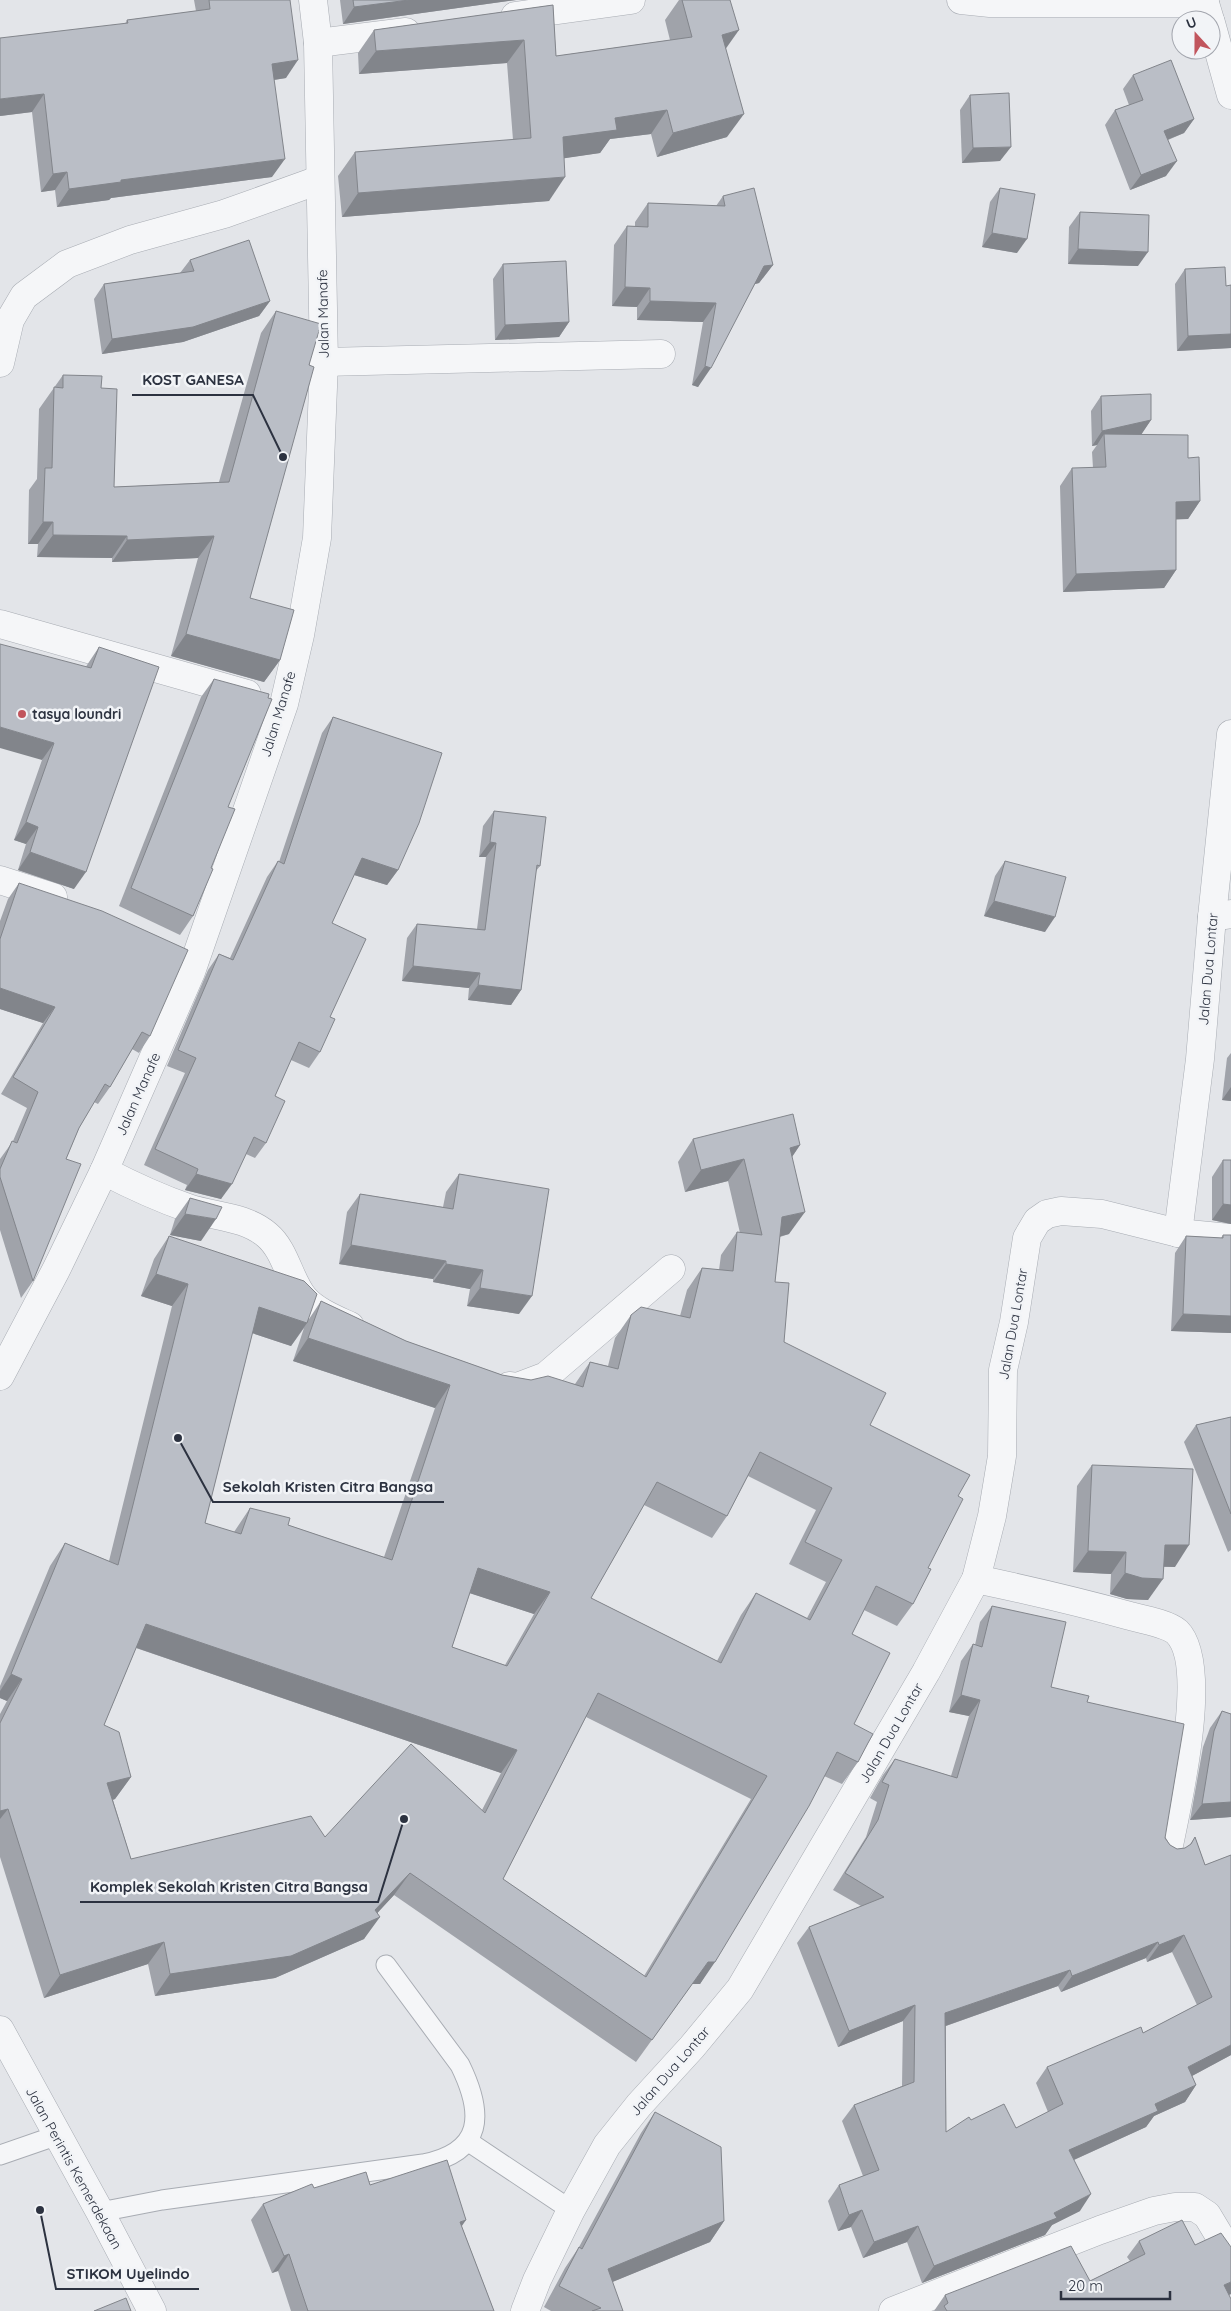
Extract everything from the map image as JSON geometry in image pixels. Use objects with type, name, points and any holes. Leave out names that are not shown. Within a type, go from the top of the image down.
[{"type":"street","name":"Jalan Manafe","points":[[0,1376],[56,1270],[104,1171],[196,959],[284,704],[300,635],[317,538],[324,362],[319,180],[318,43],[313,0]]},
{"type":"street","points":[[493,20],[631,0]]},
{"type":"street","points":[[961,0],[1183,10]]},
{"type":"street","points":[[318,43],[434,28]]},
{"type":"street","points":[[1221,60],[1231,95]]},
{"type":"street","points":[[0,362],[10,320],[24,296],[67,264],[130,240],[224,214],[319,180]]},
{"type":"street","points":[[324,362],[661,354]]},
{"type":"street","points":[[0,624],[284,704]]},
{"type":"street","name":"Jalan Dua Lontar","points":[[1178,1233],[1200,1059],[1221,916],[1231,734]]},
{"type":"street","points":[[0,880],[79,906]]},
{"type":"street","points":[[171,947],[196,959]]},
{"type":"street","points":[[104,1171],[139,1189],[190,1208],[233,1218],[253,1226],[268,1236],[276,1245],[304,1298],[324,1313],[372,1337]]},
{"type":"street","name":"Jalan Dua Lontar","points":[[525,2311],[537,2280],[571,2210],[607,2145],[740,1988],[926,1672],[976,1579],[992,1516],[1002,1456],[1003,1370],[1014,1322],[1027,1238],[1037,1221],[1047,1214],[1061,1211],[1102,1214],[1178,1233],[1231,1238]]},
{"type":"street","points":[[483,1380],[517,1387],[546,1376],[671,1269]]},
{"type":"street","points":[[976,1579],[1065,1598],[1150,1622],[1175,1630],[1184,1640],[1190,1663],[1189,1744],[1168,1850]]},
{"type":"street","name":"Jalan Perintis Kemerdekaan","points":[[0,2030],[24,2078],[58,2135],[152,2311]]},
{"type":"street","points":[[893,2311],[1154,2210],[1195,2207],[1207,2214],[1231,2255]]},
{"type":"lane","points":[[100,2212],[162,2200],[423,2164],[453,2154],[469,2142],[474,2126],[474,2110],[466,2078],[460,2065],[386,1965]]},
{"type":"lane","points":[[0,2155],[58,2135]]},
{"type":"lane","points":[[469,2142],[571,2210]]},
{"type":"building","points":[[209,0],[290,0],[298,60],[272,64],[285,159],[121,180],[121,182],[69,189],[67,172],[53,174],[44,94],[0,99],[0,38],[128,23],[127,20],[210,9]]},
{"type":"building","points":[[353,0],[409,0],[354,7]]},
{"type":"building","points":[[682,0],[730,0],[739,30],[722,35],[744,114],[673,133],[667,110],[615,118],[617,130],[563,137],[565,177],[358,193],[355,152],[531,138],[524,40],[376,51],[374,30],[553,5],[556,56],[692,37]]},
{"type":"building","points":[[1171,60],[1194,119],[1164,131],[1177,161],[1141,175],[1115,110],[1143,100],[1133,75]]},
{"type":"building","points":[[1009,93],[1011,147],[973,148],[970,95]]},
{"type":"building","points":[[754,188],[773,265],[764,266],[711,368],[705,366],[716,303],[650,301],[650,288],[625,287],[627,226],[648,227],[648,203],[725,206],[723,196]]},
{"type":"building","points":[[1000,188],[1035,194],[1027,239],[992,233]]},
{"type":"building","points":[[1080,212],[1149,215],[1148,252],[1078,249]]},
{"type":"building","points":[[249,240],[270,301],[193,327],[112,339],[104,284],[194,271],[190,260]]},
{"type":"building","points":[[566,261],[569,322],[505,325],[503,264]]},
{"type":"building","points":[[1225,267],[1226,286],[1231,285],[1231,334],[1188,336],[1185,269]]},
{"type":"building","points":[[276,311],[321,324],[309,365],[314,367],[250,598],[294,610],[280,660],[186,634],[214,536],[127,540],[127,536],[53,535],[53,522],[43,522],[45,468],[52,468],[54,387],[63,388],[63,375],[102,376],[101,388],[117,389],[114,487],[229,482]]},
{"type":"building","points":[[1151,394],[1151,420],[1102,431],[1101,396]]},
{"type":"building","points":[[1104,434],[1188,435],[1188,458],[1199,457],[1200,501],[1176,502],[1176,570],[1076,574],[1072,468],[1106,467]]},
{"type":"building","points":[[0,644],[91,668],[99,647],[159,667],[86,872],[30,852],[38,827],[26,822],[54,743],[0,727]]},
{"type":"building","points":[[214,679],[269,694],[268,698],[272,699],[228,807],[235,809],[193,916],[131,888]]},
{"type":"building","points":[[333,717],[442,753],[419,823],[398,870],[362,858],[332,923],[366,939],[330,1017],[335,1019],[320,1052],[299,1042],[275,1096],[285,1101],[266,1143],[254,1137],[232,1184],[196,1174],[198,1169],[155,1149],[196,1058],[178,1050],[219,954],[233,960],[278,861],[284,864]]},
{"type":"building","points":[[494,811],[546,817],[540,866],[537,865],[521,990],[478,985],[480,973],[413,966],[417,924],[485,930],[496,843],[490,842]]},
{"type":"building","points":[[1005,861],[1066,877],[1055,917],[994,901]]},
{"type":"building","points":[[19,883],[102,911],[188,950],[150,1036],[142,1032],[110,1087],[105,1084],[79,1128],[66,1159],[81,1164],[33,1281],[0,1177],[0,1169],[12,1141],[17,1143],[38,1092],[13,1077],[55,1007],[0,988],[0,939]]},
{"type":"building","points":[[793,1114],[800,1145],[790,1148],[805,1212],[782,1217],[775,1282],[789,1283],[784,1342],[886,1393],[870,1425],[970,1475],[958,1496],[963,1499],[928,1568],[931,1569],[913,1604],[876,1586],[852,1634],[890,1653],[854,1724],[873,1734],[858,1762],[837,1752],[809,1806],[715,1962],[708,1962],[652,2040],[410,1873],[375,1910],[380,1917],[291,1956],[170,1974],[164,1942],[60,1975],[8,1809],[0,1811],[0,1723],[22,1679],[11,1674],[65,1543],[118,1565],[188,1284],[156,1274],[169,1236],[304,1281],[317,1294],[307,1323],[259,1307],[205,1523],[241,1534],[250,1508],[290,1518],[288,1525],[392,1560],[450,1385],[308,1338],[321,1301],[406,1341],[502,1375],[531,1380],[548,1376],[583,1387],[590,1362],[618,1369],[631,1315],[641,1307],[690,1318],[702,1268],[733,1271],[737,1232],[762,1235],[744,1159],[701,1170],[693,1139]],"holes":[[[760,1452],[832,1488],[805,1542],[842,1560],[810,1620],[756,1593],[721,1663],[591,1598],[657,1482],[727,1516]],[[478,1568],[550,1592],[507,1666],[452,1647]],[[146,1624],[517,1750],[485,1813],[411,1744],[325,1837],[311,1816],[131,1859],[107,1783],[131,1777],[119,1732],[104,1725]],[[598,1693],[767,1776],[646,1977],[503,1879]]]},
{"type":"building","points":[[1223,1160],[1231,1160],[1231,1205],[1223,1204]]},
{"type":"building","points":[[459,1174],[549,1189],[532,1296],[480,1288],[483,1270],[446,1264],[446,1261],[351,1245],[360,1194],[453,1209]]},
{"type":"building","points":[[190,1198],[222,1207],[216,1219],[185,1214]]},
{"type":"building","points":[[1223,1235],[1231,1235],[1231,1316],[1183,1314],[1186,1236],[1223,1238]]},
{"type":"building","points":[[1231,1417],[1231,1514],[1196,1425]]},
{"type":"building","points":[[1092,1465],[1193,1469],[1189,1545],[1165,1545],[1163,1579],[1142,1578],[1125,1573],[1126,1552],[1088,1551]]},
{"type":"building","points":[[992,1606],[1066,1622],[1051,1687],[1089,1696],[1087,1702],[1184,1724],[1165,1838],[1170,1845],[1177,1849],[1185,1848],[1191,1844],[1195,1837],[1205,1865],[1231,1855],[1231,2045],[1188,2067],[1196,2085],[1155,2104],[1158,2111],[1069,2150],[1091,2194],[1054,2213],[1057,2218],[934,2266],[918,2226],[874,2242],[862,2210],[849,2215],[839,2185],[879,2170],[854,2105],[914,2082],[915,2005],[849,2031],[809,1927],[884,1897],[845,1873],[878,1820],[889,1785],[882,1782],[895,1759],[957,1778],[980,1700],[961,1695],[973,1644],[982,1647]],"holes":[[[1184,1935],[1212,1997],[1143,2033],[1141,2027],[1047,2067],[1063,2104],[1016,2128],[1004,2104],[971,2120],[969,2117],[946,2132],[945,2013],[1070,1970],[1072,1976],[1158,1942],[1159,1945]]]},
{"type":"building","points":[[1222,1711],[1231,1714],[1231,1802],[1202,1804],[1214,1731]]},
{"type":"building","points":[[655,2112],[721,2147],[724,2221],[608,2269],[623,2311],[592,2311],[601,2308],[559,2286],[579,2247],[582,2249]]},
{"type":"building","points":[[447,2160],[466,2220],[460,2222],[494,2311],[308,2311],[289,2254],[284,2256],[263,2204],[312,2184],[314,2188],[366,2172],[370,2185]]},
{"type":"building","points":[[1182,2220],[1195,2245],[1221,2233],[1231,2247],[1231,2282],[1224,2285],[1231,2299],[1231,2311],[947,2311],[944,2306],[948,2303],[945,2295],[1071,2246],[1090,2281],[1145,2254],[1139,2241]]},
{"type":"building","points":[[126,2298],[131,2311],[94,2311]]},
{"type":"place","name":"KOST GANESA","points":[[283,457]]},
{"type":"place","name":"tasya loundri","points":[[22,714]]},
{"type":"place","name":"Sekolah Kristen Citra Bangsa","points":[[178,1438]]},
{"type":"place","name":"Komplek Sekolah Kristen Citra Bangsa","points":[[404,1819]]},
{"type":"place","name":"STIKOM Uyelindo","points":[[40,2210]]}]
